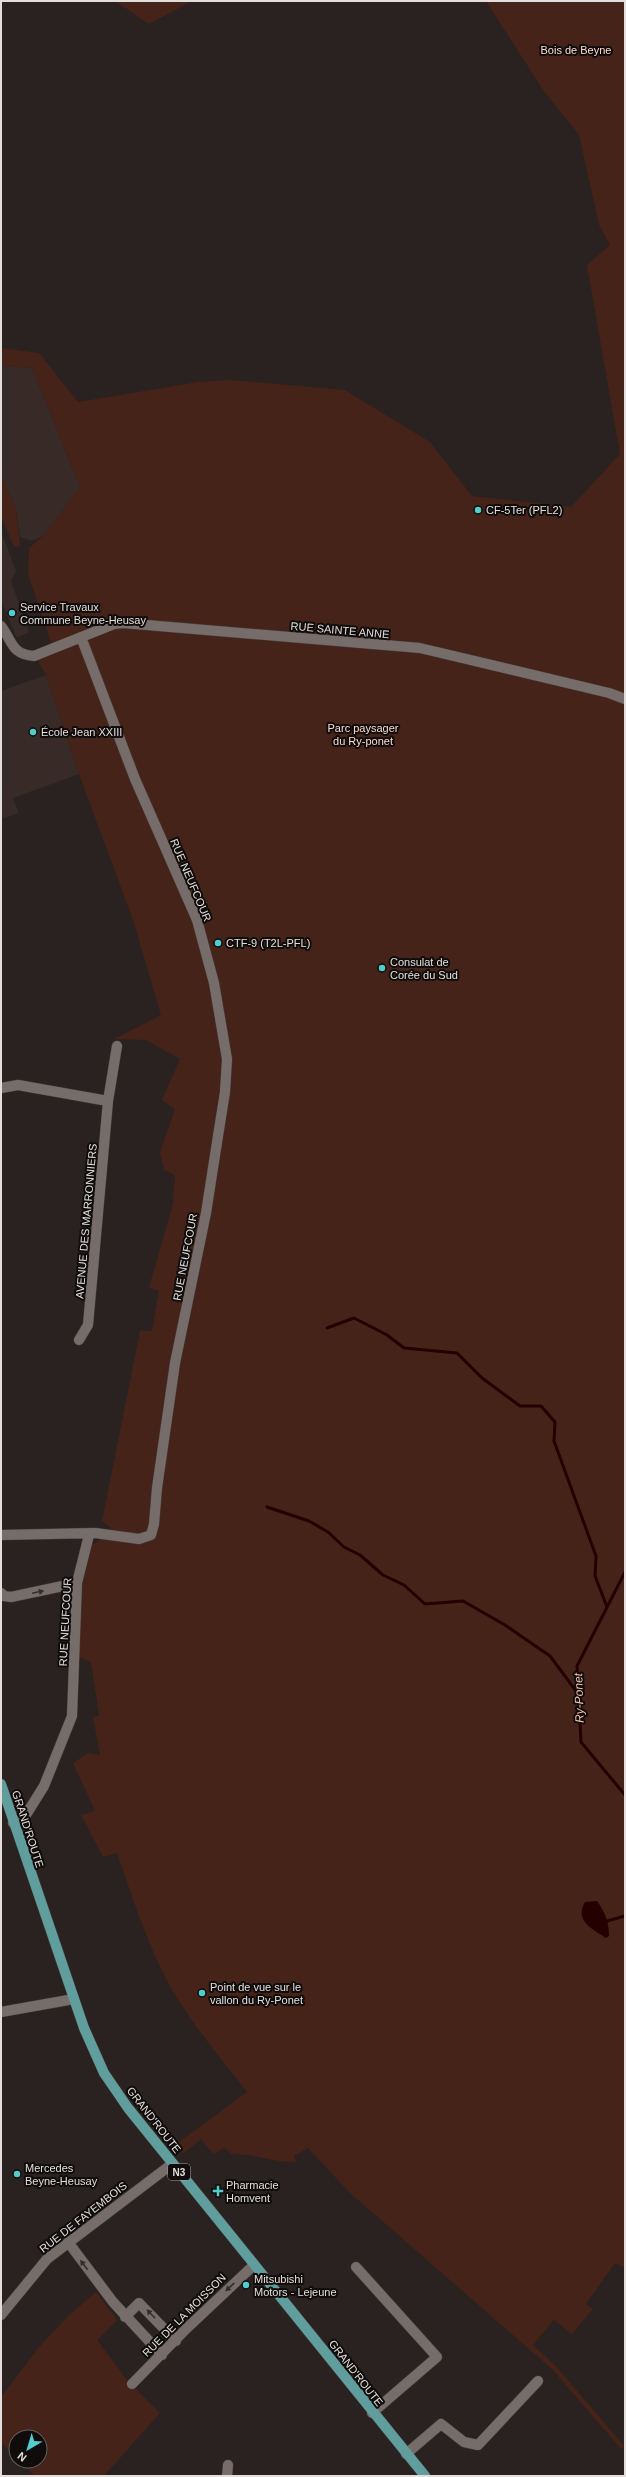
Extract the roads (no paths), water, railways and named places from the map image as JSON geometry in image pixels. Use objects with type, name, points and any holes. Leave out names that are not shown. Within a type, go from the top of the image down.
[{"type":"main road","name":"GRAND'ROUTE","points":[[1,1784],[13,1823],[89,2042],[110,2083],[172,2164],[372,2413],[425,2476]]},
{"type":"street","name":"RUE SAINTE ANNE","points":[[1,626],[15,650],[23,655],[34,656],[114,624],[123,623],[420,648],[609,693],[625,699]]},
{"type":"street","name":"RUE NEUFCOUR","points":[[13,1823],[24,1818],[44,1786],[72,1716],[77,1583],[89,1535],[105,1534],[142,1539],[151,1534],[154,1524],[175,1363],[206,1213],[225,1092],[226,1059],[214,983],[197,920],[135,779],[81,637]]},
{"type":"street","name":"AVENUE DES MARRONNIERS","points":[[79,1340],[88,1325],[108,1101],[117,1046]]},
{"type":"street","points":[[1,1088],[18,1085],[108,1101]]},
{"type":"street","points":[[1,1535],[89,1535]]},
{"type":"street","points":[[1,1593],[4,1596],[11,1597],[77,1583]]},
{"type":"street","points":[[1,2012],[74,1999]]},
{"type":"street","name":"RUE DE FAYEMBOIS","points":[[1,2315],[47,2259],[172,2164]]},
{"type":"street","points":[[68,2242],[101,2287],[125,2316],[162,2355]]},
{"type":"street","name":"RUE DE LA MOISSON","points":[[132,2384],[176,2341],[186,2329],[254,2265]]},
{"type":"street","points":[[356,2268],[436,2357],[372,2413]]},
{"type":"street","points":[[125,2316],[139,2303],[176,2341]]},
{"type":"street","points":[[406,2454],[441,2424],[464,2442],[478,2445],[538,2381]]},
{"type":"street","points":[[227,2476],[228,2465]]},
{"type":"waterway","points":[[327,1328],[354,1318],[387,1335],[404,1348],[457,1353],[482,1378],[520,1406],[541,1406],[555,1422],[554,1441],[596,1556],[595,1576],[607,1607]]},
{"type":"waterway","points":[[267,1507],[309,1521],[328,1532],[344,1547],[360,1555],[383,1575],[404,1585],[425,1604],[463,1601],[505,1625],[550,1656],[579,1695]]},
{"type":"waterway","name":"Ry-Ponet","points":[[625,1572],[577,1666],[581,1742],[625,1795]]},
{"type":"waterway","points":[[607,1921],[625,1916]]},
{"type":"place","name":"CF-5Ter (PFL2)","points":[[478,510]]},
{"type":"place","name":"Service Travaux Commune Beyne-Heusay","points":[[12,613]]},
{"type":"place","name":"École Jean XXIII","points":[[33,732]]},
{"type":"place","name":"CTF-9 (T2L-PFL)","points":[[218,943]]},
{"type":"place","name":"Consulat de Corée du Sud","points":[[382,968]]},
{"type":"place","name":"Point de vue sur le vallon du Ry-Ponet","points":[[202,1993]]},
{"type":"place","name":"Mercedes Beyne-Heusay","points":[[17,2174]]},
{"type":"place","name":"Pharmacie Homvent","points":[[218,2191]]},
{"type":"place","name":"Mitsubishi Motors - Lejeune","points":[[246,2285]]},
{"type":"park label","name":"Bois de Beyne","points":[[576,50]]},
{"type":"park label","name":"Parc paysager du Ry-ponet","points":[[363,734]]}]
